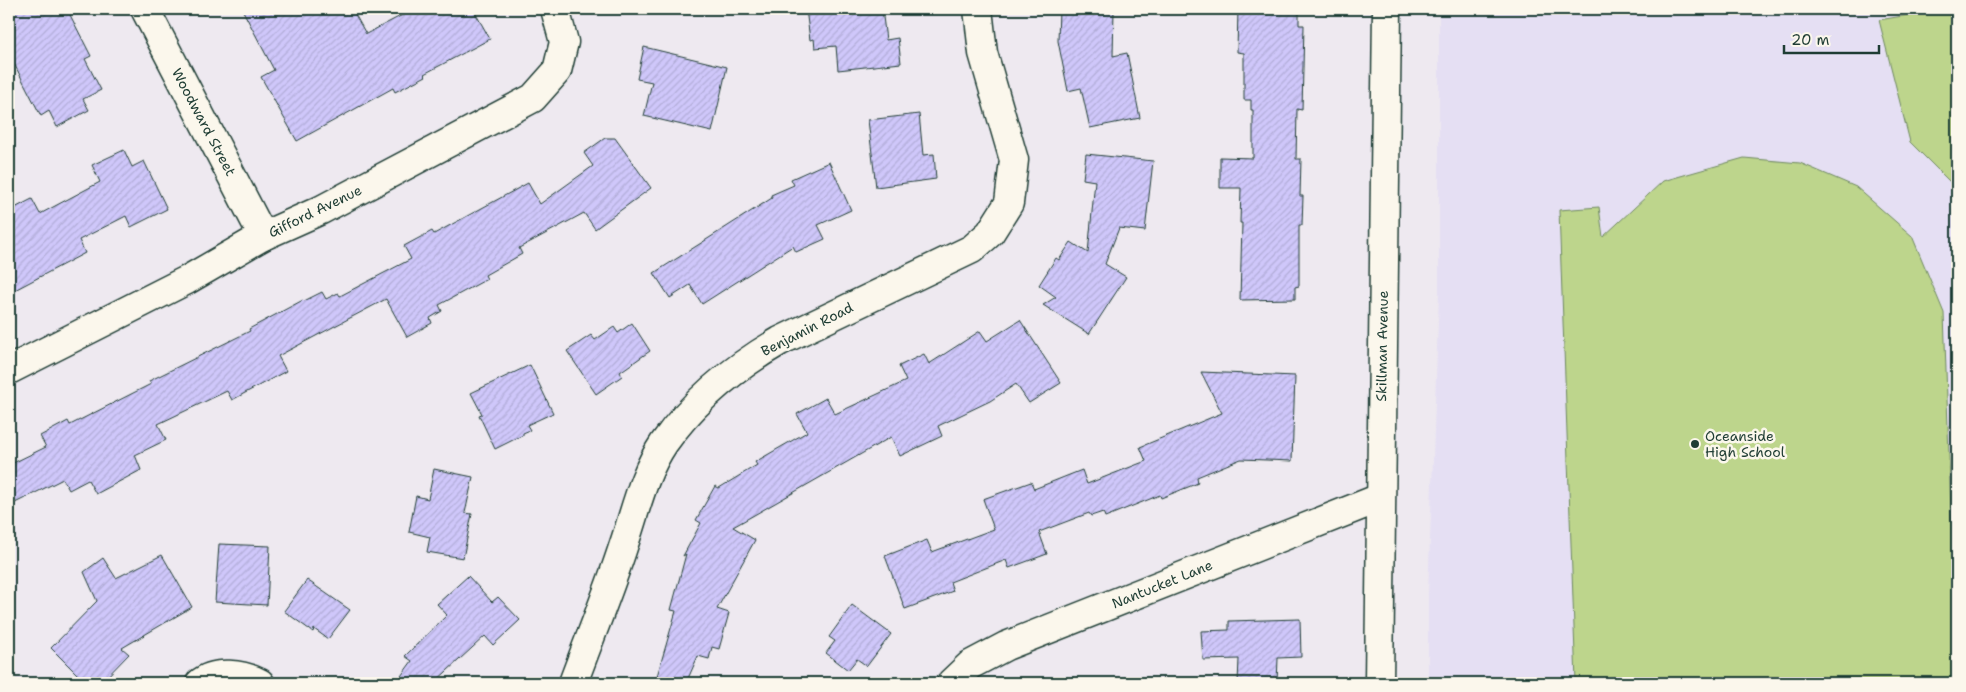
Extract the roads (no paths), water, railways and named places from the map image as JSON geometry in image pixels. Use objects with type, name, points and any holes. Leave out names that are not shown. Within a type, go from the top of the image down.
[{"type":"street","name":"Woodward Street","points":[[144,9],[263,236]]},
{"type":"street","name":"Benjamin Road","points":[[573,683],[624,545],[644,478],[664,443],[702,397],[752,358],[780,341],[972,249],[990,233],[1009,203],[1014,160],[983,53],[978,9]]},
{"type":"street","name":"Skillman Avenue","points":[[1379,683],[1387,9]]},
{"type":"street","name":"Gifford Avenue","points":[[9,370],[187,280],[263,236],[321,210],[534,98],[557,71],[564,42],[555,10]]},
{"type":"street","name":"Nantucket Lane","points":[[951,683],[970,665],[1006,646],[1380,498]]},
{"type":"street","points":[[200,683],[217,675],[250,678],[260,683]]},
{"type":"place","name":"Oceanside High School","points":[[1695,444]]}]
